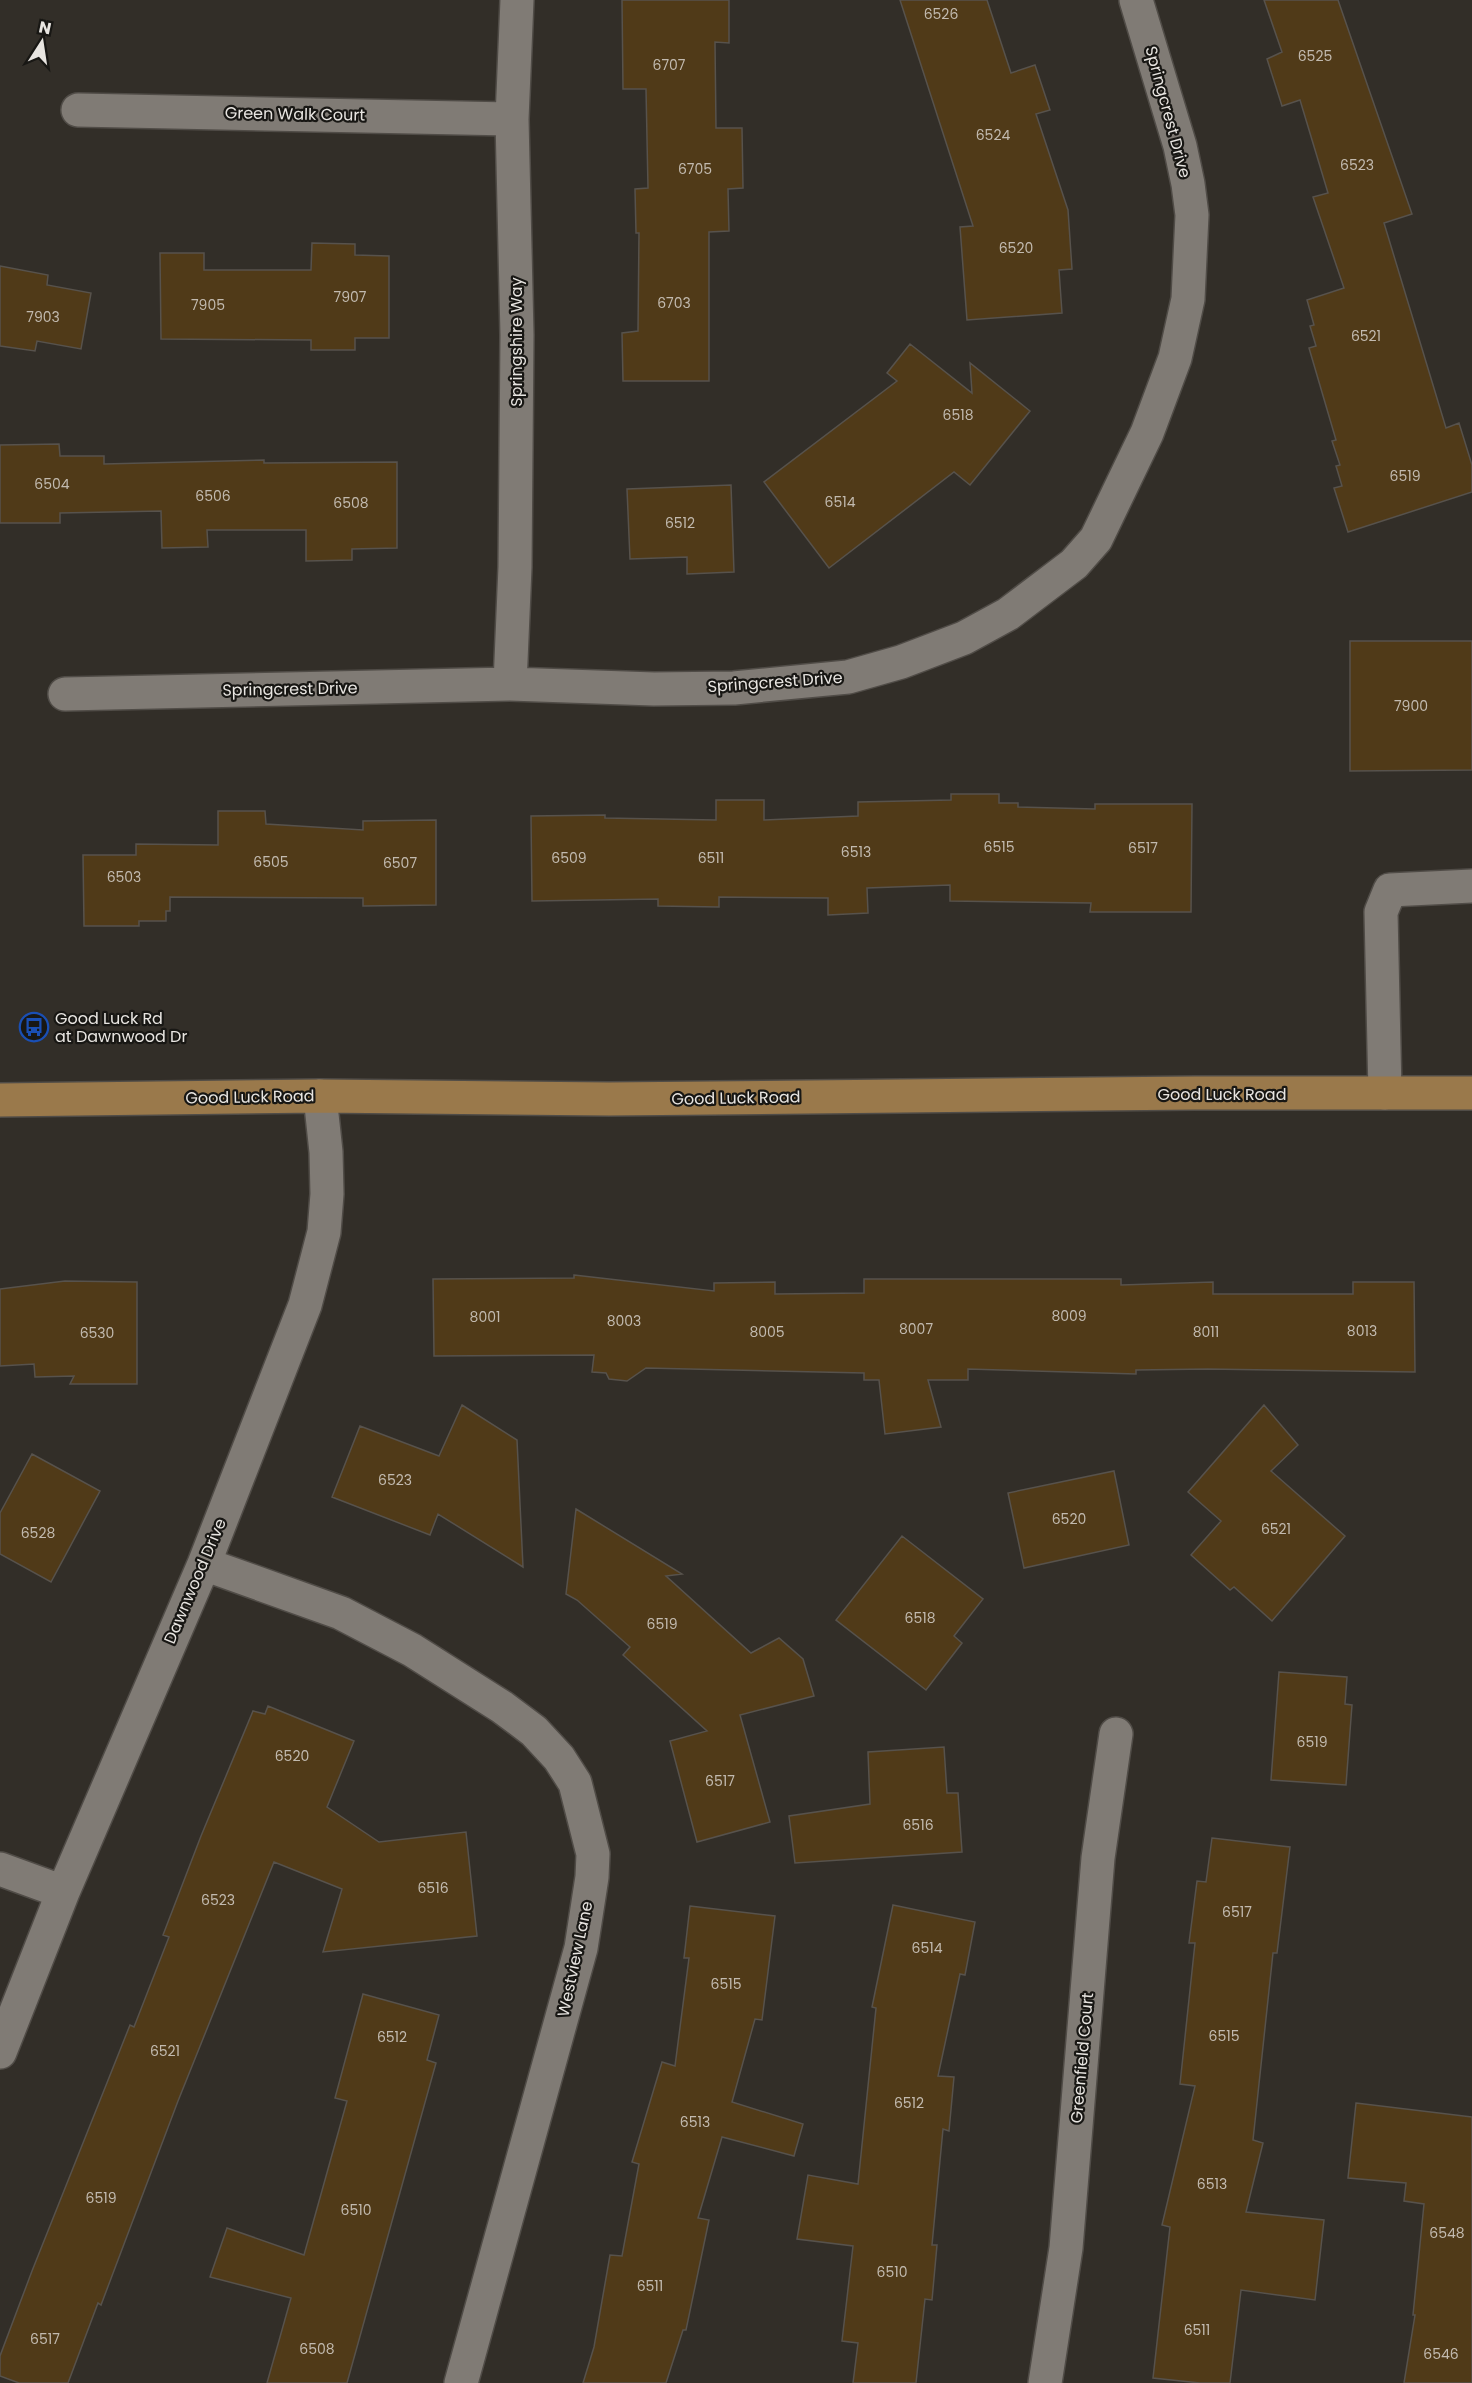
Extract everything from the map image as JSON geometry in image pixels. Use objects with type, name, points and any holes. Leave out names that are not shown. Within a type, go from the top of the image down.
[{"type":"main road","name":"Good Luck Road","points":[[0,1100],[320,1096],[609,1099],[1472,1093]]},
{"type":"street","name":"Springshire Way","points":[[510,684],[516,567],[517,335],[512,119],[517,0]]},
{"type":"street","name":"Springcrest Drive","points":[[65,694],[510,684],[587,688],[734,688],[848,678],[901,662],[964,638],[1008,614],[1074,564],[1096,539],[1147,433],[1175,358],[1188,299],[1192,215],[1188,184],[1180,146],[1136,0]]},
{"type":"street","name":"Green Walk Court","points":[[78,110],[512,119]]},
{"type":"street","points":[[1385,1093],[1381,912],[1390,890],[1472,886]]},
{"type":"street","name":"Dawnwood Drive","points":[[0,2052],[63,1892],[204,1564],[282,1368],[317,1266],[324,1232],[327,1194],[326,1152],[320,1096]]},
{"type":"street","name":"Westview Lane","points":[[204,1564],[341,1613],[412,1650],[502,1707],[534,1731],[560,1758],[575,1783],[593,1854],[592,1877],[581,1948],[461,2383]]},
{"type":"street","name":"Greenfield Court","points":[[1045,2383],[1066,2248],[1098,1858],[1116,1734]]},
{"type":"street","points":[[0,1869],[63,1892]]},
{"type":"building","points":[[622,0],[729,0],[729,43],[715,42],[716,128],[742,128],[743,188],[728,189],[729,231],[709,232],[709,381],[623,381],[622,333],[638,331],[639,233],[636,233],[635,189],[648,188],[646,89],[623,89]]},
{"type":"building","points":[[900,0],[987,0],[1011,73],[1035,65],[1050,110],[1036,114],[1068,210],[1072,269],[1059,270],[1062,313],[967,320],[960,227],[973,226]]},
{"type":"building","points":[[1264,0],[1338,0],[1412,214],[1384,223],[1446,428],[1459,423],[1472,465],[1472,492],[1348,532],[1334,488],[1342,486],[1336,466],[1340,465],[1332,441],[1336,440],[1309,348],[1316,346],[1310,326],[1314,325],[1307,300],[1344,288],[1313,197],[1328,193],[1300,100],[1282,106],[1267,59],[1282,52]]},
{"type":"building","points":[[312,243],[355,244],[355,255],[389,256],[389,338],[355,338],[355,350],[311,350],[311,340],[161,339],[160,253],[204,253],[204,270],[311,270]]},
{"type":"building","points":[[0,266],[48,275],[47,285],[91,293],[81,349],[37,341],[35,351],[0,346]]},
{"type":"building","points":[[910,344],[972,393],[970,363],[1030,411],[970,485],[954,472],[829,568],[764,482],[897,381],[887,373]]},
{"type":"building","points":[[59,444],[60,456],[104,456],[104,464],[264,460],[264,463],[397,462],[397,548],[352,549],[352,560],[306,561],[306,530],[207,530],[208,547],[162,548],[161,511],[60,513],[60,523],[0,523],[0,445]]},
{"type":"building","points":[[731,485],[734,572],[687,574],[687,557],[630,559],[627,489]]},
{"type":"building","points":[[1350,641],[1472,641],[1472,770],[1350,771]]},
{"type":"building","points":[[951,794],[999,794],[999,803],[1018,803],[1018,807],[1095,809],[1095,804],[1192,804],[1191,912],[1090,912],[1091,903],[950,901],[950,885],[867,888],[868,913],[828,915],[828,898],[719,897],[719,907],[658,906],[658,899],[532,901],[531,816],[605,815],[605,818],[716,820],[716,800],[764,800],[764,820],[858,816],[858,802],[951,800]]},
{"type":"building","points":[[218,811],[265,811],[266,824],[363,830],[363,821],[436,820],[436,905],[363,906],[363,898],[170,897],[170,911],[166,911],[166,921],[139,921],[139,926],[84,926],[83,855],[136,855],[136,844],[218,845]]},
{"type":"building","points":[[574,1275],[714,1291],[714,1283],[775,1282],[775,1294],[864,1293],[864,1279],[1121,1279],[1121,1285],[1213,1282],[1213,1294],[1353,1294],[1353,1282],[1414,1282],[1415,1372],[1208,1369],[1136,1370],[1136,1374],[968,1369],[968,1380],[928,1380],[941,1427],[885,1434],[879,1380],[864,1380],[864,1373],[646,1368],[627,1381],[609,1379],[606,1373],[592,1372],[594,1355],[434,1356],[433,1279],[574,1278]]},
{"type":"building","points":[[65,1281],[137,1282],[137,1384],[70,1384],[74,1376],[35,1377],[34,1364],[0,1366],[0,1289]]},
{"type":"building","points":[[462,1405],[517,1440],[523,1567],[438,1514],[430,1535],[332,1497],[360,1426],[439,1456]]},
{"type":"building","points":[[1264,1405],[1298,1445],[1271,1471],[1345,1536],[1272,1621],[1234,1587],[1230,1590],[1191,1555],[1221,1521],[1188,1492]]},
{"type":"building","points":[[32,1454],[100,1491],[51,1582],[0,1554],[0,1513]]},
{"type":"building","points":[[1114,1471],[1129,1545],[1024,1568],[1008,1493]]},
{"type":"building","points":[[576,1509],[682,1574],[666,1576],[751,1653],[779,1638],[803,1659],[814,1696],[740,1715],[770,1822],[697,1842],[670,1741],[707,1731],[623,1655],[630,1647],[577,1600],[566,1594]]},
{"type":"building","points":[[902,1536],[983,1599],[954,1636],[962,1643],[926,1690],[836,1620]]},
{"type":"building","points":[[1279,1672],[1347,1677],[1345,1704],[1352,1705],[1346,1785],[1271,1780]]},
{"type":"building","points":[[268,1706],[354,1741],[327,1807],[379,1842],[466,1832],[477,1936],[323,1952],[342,1889],[274,1862],[178,2101],[101,2305],[98,2303],[68,2383],[19,2383],[0,2376],[0,2356],[130,2025],[134,2027],[169,1937],[163,1935],[201,1836],[253,1711],[265,1714]]},
{"type":"building","points":[[944,1747],[947,1793],[958,1793],[962,1852],[795,1863],[789,1816],[870,1804],[868,1752]]},
{"type":"building","points":[[1212,1838],[1290,1847],[1277,1953],[1273,1953],[1253,2140],[1263,2143],[1246,2212],[1324,2220],[1315,2300],[1241,2290],[1230,2383],[1200,2383],[1153,2378],[1170,2227],[1162,2225],[1195,2086],[1180,2084],[1195,1943],[1189,1943],[1197,1881],[1206,1882]]},
{"type":"building","points":[[893,1905],[975,1922],[965,1975],[960,1974],[938,2076],[954,2077],[949,2131],[943,2129],[932,2245],[937,2245],[932,2300],[925,2299],[916,2383],[853,2383],[858,2343],[842,2341],[853,2246],[797,2239],[808,2175],[858,2184],[876,2008],[872,2007]]},
{"type":"building","points":[[690,1906],[775,1916],[762,2020],[755,2019],[732,2102],[803,2124],[794,2156],[722,2137],[698,2218],[709,2220],[686,2330],[683,2330],[666,2383],[583,2383],[594,2347],[610,2255],[622,2256],[639,2164],[632,2162],[662,2062],[675,2066],[689,1958],[684,1958]]},
{"type":"building","points":[[363,1994],[439,2015],[427,2060],[436,2063],[347,2383],[267,2383],[291,2298],[210,2277],[227,2228],[304,2255],[347,2101],[335,2098]]},
{"type":"building","points":[[1356,2103],[1472,2117],[1472,2383],[1404,2383],[1415,2315],[1413,2315],[1424,2204],[1404,2201],[1406,2183],[1348,2178]]},
{"type":"place","name":"Good Luck Rd at Dawnwood Dr","points":[[34,1027]]}]
